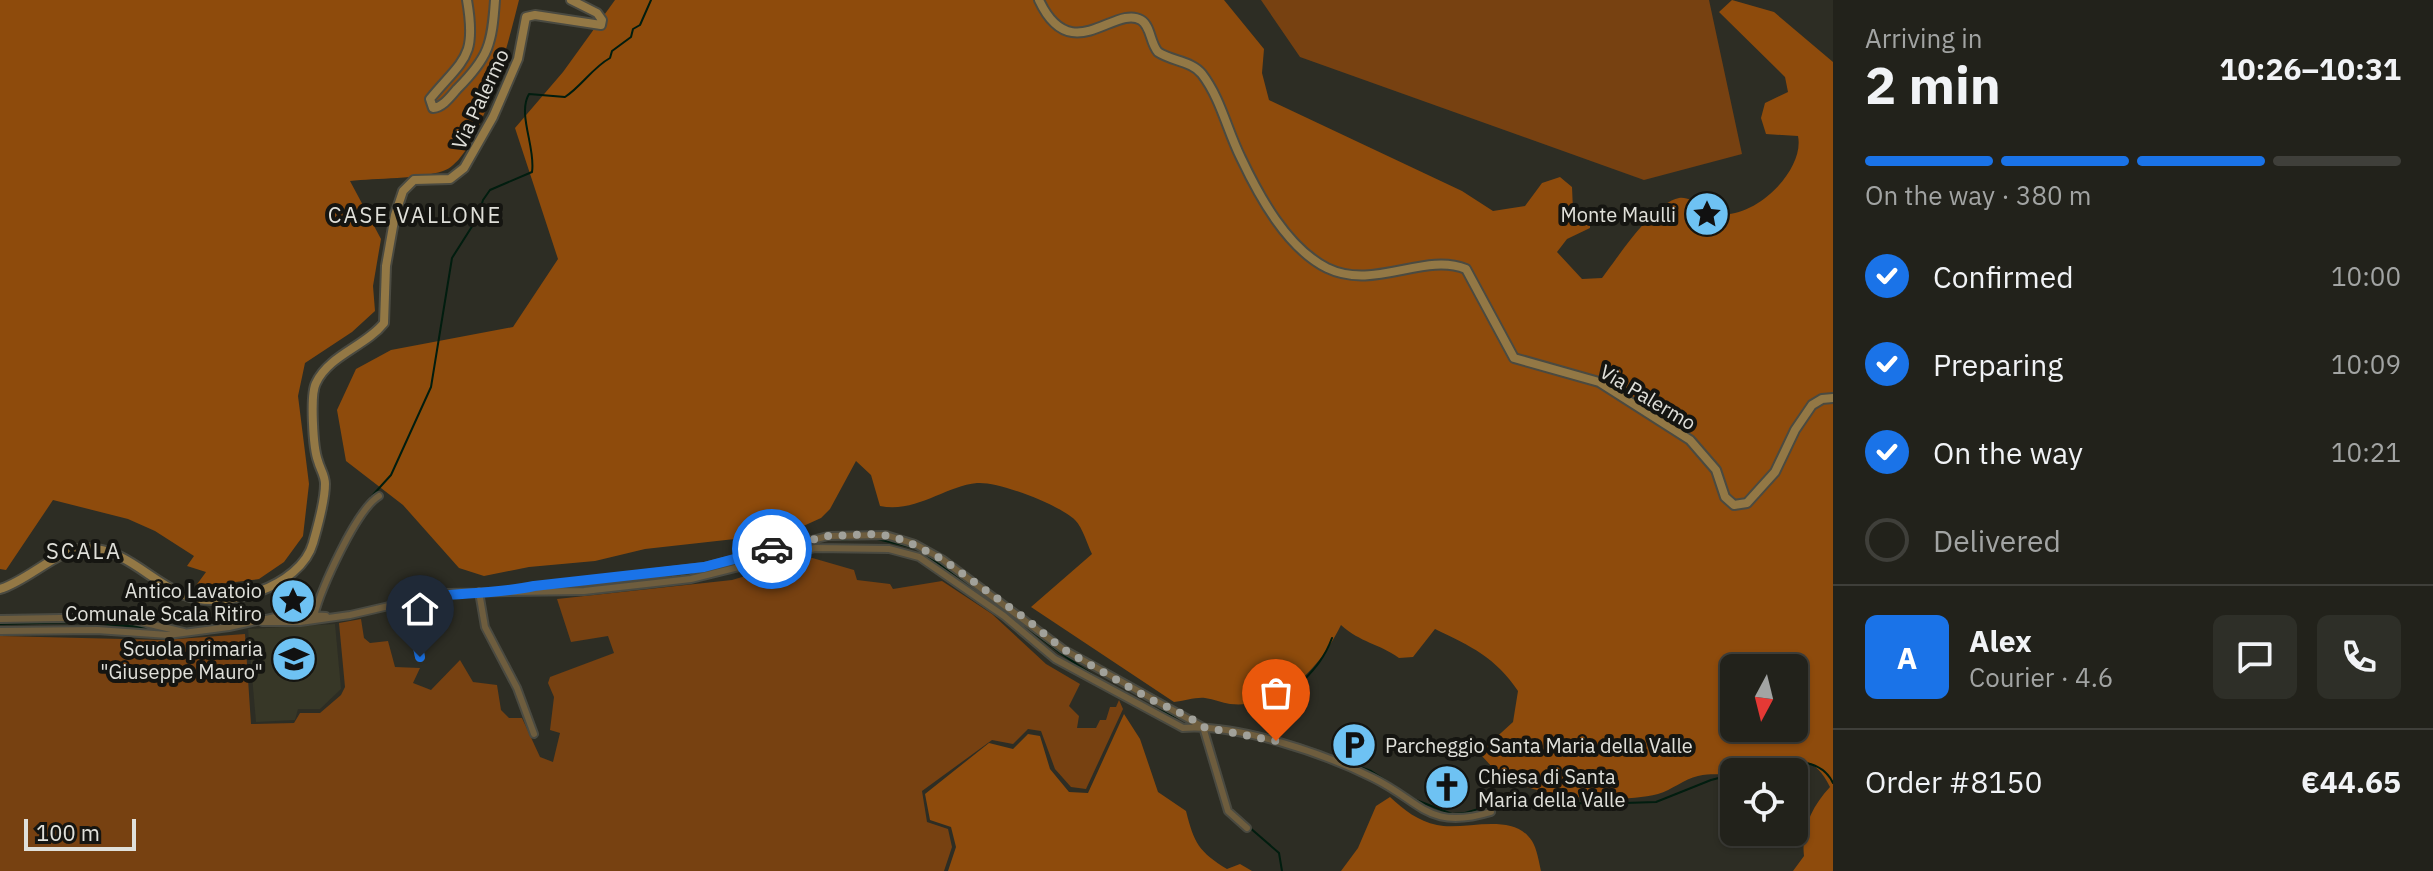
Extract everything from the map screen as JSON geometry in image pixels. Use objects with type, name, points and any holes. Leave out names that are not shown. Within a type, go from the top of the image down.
[{"type":"main road","name":"Via Palermo","points":[[467,0],[472,32],[470,49],[431,97],[429,103],[433,108],[444,103],[486,57],[492,36],[495,0]]},
{"type":"main road","name":"Via Palermo","points":[[0,589],[23,580],[68,552],[84,548],[106,551],[135,564],[186,596],[222,598],[263,591],[283,580],[309,555],[325,488],[316,453],[314,387],[329,367],[384,323],[388,253],[403,191],[414,180],[445,180],[461,172],[493,117],[518,59],[526,17],[535,15],[601,25],[602,18],[597,13],[571,0]]},
{"type":"main road","name":"Via Palermo","points":[[1039,0],[1049,18],[1072,31],[1090,32],[1127,18],[1137,18],[1145,25],[1158,52],[1198,70],[1219,103],[1240,157],[1255,183],[1293,241],[1313,259],[1336,272],[1369,276],[1432,267],[1466,269],[1514,358],[1599,382],[1690,440],[1716,470],[1725,497],[1734,505],[1747,503],[1772,475],[1812,405],[1822,399],[1833,398]]},
{"type":"street","points":[[314,617],[329,576],[366,506],[379,496]]},
{"type":"street","points":[[510,591],[704,567],[828,536],[879,534],[915,544],[1003,602],[1063,649],[1203,727],[1228,811],[1247,828]]},
{"type":"street","points":[[828,536],[830,547]]},
{"type":"street","points":[[0,631],[188,633],[262,622],[335,616],[445,593],[510,591],[532,594],[691,579],[795,551],[873,547],[911,553],[993,608],[1067,667],[1183,728],[1203,727],[1257,736],[1373,777],[1415,806],[1436,815],[1461,819],[1491,812]]},
{"type":"street","points":[[479,592],[485,627],[517,688],[534,734]]},
{"type":"street","points":[[408,600],[420,657]]},
{"type":"street","points":[[0,619],[120,617],[188,633]]},
{"type":"shaded area","points":[[0,0],[519,0],[492,95],[469,145],[457,162],[433,174],[350,181],[381,239],[373,286],[375,311],[352,332],[305,363],[298,396],[309,484],[303,536],[284,562],[259,579],[195,587],[206,572],[187,566],[194,556],[155,531],[128,519],[53,500],[6,570],[0,569]]},
{"type":"shaded area","points":[[615,0],[1224,0],[1264,49],[1262,73],[1269,100],[1462,191],[1493,211],[1525,206],[1542,183],[1560,177],[1572,187],[1573,210],[1590,212],[1590,228],[1567,239],[1557,252],[1582,279],[1602,278],[1647,220],[1669,202],[1684,198],[1714,213],[1733,213],[1748,209],[1762,200],[1786,177],[1794,163],[1798,136],[1766,134],[1761,118],[1765,103],[1788,92],[1785,77],[1719,12],[1732,0],[1774,12],[1833,62],[1833,871],[1793,871],[1804,856],[1804,846],[1808,846],[1809,819],[1830,787],[1821,773],[1808,763],[1808,758],[1720,758],[1720,774],[1693,777],[1658,794],[1622,799],[1559,795],[1521,785],[1502,776],[1479,753],[1513,722],[1518,691],[1501,670],[1482,654],[1435,629],[1413,657],[1399,658],[1341,625],[1310,670],[1282,693],[1249,704],[1201,698],[1174,702],[1031,607],[1092,554],[1080,527],[1067,514],[1043,501],[987,483],[965,485],[906,506],[880,506],[871,475],[856,461],[830,509],[821,518],[788,533],[645,549],[595,561],[529,567],[484,576],[459,568],[403,505],[346,461],[337,410],[356,369],[391,350],[513,327],[558,259],[515,128],[563,72]]},
{"type":"shaded area","points":[[1261,0],[1709,0],[1742,154],[1644,180],[1300,57]]},
{"type":"shaded area","points":[[809,557],[854,570],[857,580],[890,584],[893,589],[942,581],[992,614],[1046,664],[1080,684],[1069,706],[1079,716],[1077,728],[1096,728],[1100,720],[1106,720],[1110,707],[1116,707],[1119,700],[1123,709],[1086,789],[1071,787],[1055,769],[1041,731],[1028,729],[1013,744],[992,740],[922,791],[927,822],[948,829],[952,847],[944,871],[0,871],[0,636],[165,640],[245,634],[251,724],[294,723],[300,713],[320,713],[341,695],[345,687],[339,623],[361,619],[364,638],[370,643],[388,641],[395,667],[420,668],[413,683],[431,690],[460,660],[473,682],[497,685],[501,710],[509,718],[522,718],[540,757],[553,762],[560,733],[550,730],[554,697],[548,683],[550,677],[614,653],[608,636],[571,642],[557,599],[732,580]]},
{"type":"shaded area","name":"Scuola primaria \"Giuseppe Mauro\"","points":[[335,624],[341,689],[320,709],[298,709],[295,720],[256,722],[248,629]]},
{"type":"shaded area","points":[[1124,714],[1140,739],[1158,792],[1186,811],[1195,839],[1204,852],[1227,869],[1240,864],[1252,871],[948,871],[956,847],[951,827],[930,820],[925,794],[989,743],[1013,749],[1028,734],[1040,736],[1050,769],[1069,792],[1088,793]]},
{"type":"shaded area","points":[[1390,797],[1412,814],[1437,825],[1501,824],[1524,832],[1537,852],[1541,871],[1341,871],[1358,848],[1376,806]]},
{"type":"waterway","points":[[371,497],[391,475],[431,387],[452,258],[478,217],[490,190],[532,172],[525,111],[529,94],[565,97],[571,93],[610,58],[612,51],[631,37],[651,0]]},
{"type":"waterway","points":[[842,540],[859,538]]},
{"type":"waterway","points":[[873,538],[915,548],[980,591]]},
{"type":"waterway","points":[[801,546],[816,543]]},
{"type":"waterway","points":[[553,589],[692,574],[783,550]]},
{"type":"waterway","points":[[1015,617],[1092,675],[1135,699],[1179,718]]},
{"type":"waterway","points":[[0,624],[79,622],[153,628]]},
{"type":"waterway","points":[[1284,704],[1317,666],[1332,638]]},
{"type":"waterway","points":[[1268,734],[1289,742]]},
{"type":"waterway","points":[[1318,751],[1371,771],[1416,800],[1452,814],[1512,799],[1593,804],[1656,802],[1720,778]]},
{"type":"waterway","points":[[1808,764],[1826,773],[1833,783]]},
{"type":"waterway","points":[[1249,827],[1279,853],[1282,871]]},
{"type":"way so far","points":[[772,549],[828,536],[879,534],[915,544],[942,559],[1063,649],[1150,699],[1203,727],[1276,741]]},
{"type":"place","name":"Monte Maulli","points":[[1707,214]]},
{"type":"place","name":"Antico Lavatoio Comunale Scala Ritiro","points":[[293,601]]},
{"type":"place","name":"Scuola primaria \"Giuseppe Mauro\"","points":[[294,659]]},
{"type":"place","name":"Parcheggio Santa Maria della Valle","points":[[1354,745]]},
{"type":"place","name":"Chiesa di Santa Maria della Valle","points":[[1447,787]]},
{"type":"district","name":"CASE VALLONE","points":[[415,214]]},
{"type":"district","name":"SCALA","points":[[84,550]]},
{"type":"route","points":[[420,657],[408,600],[445,593],[510,591],[704,567],[772,549]]}]
